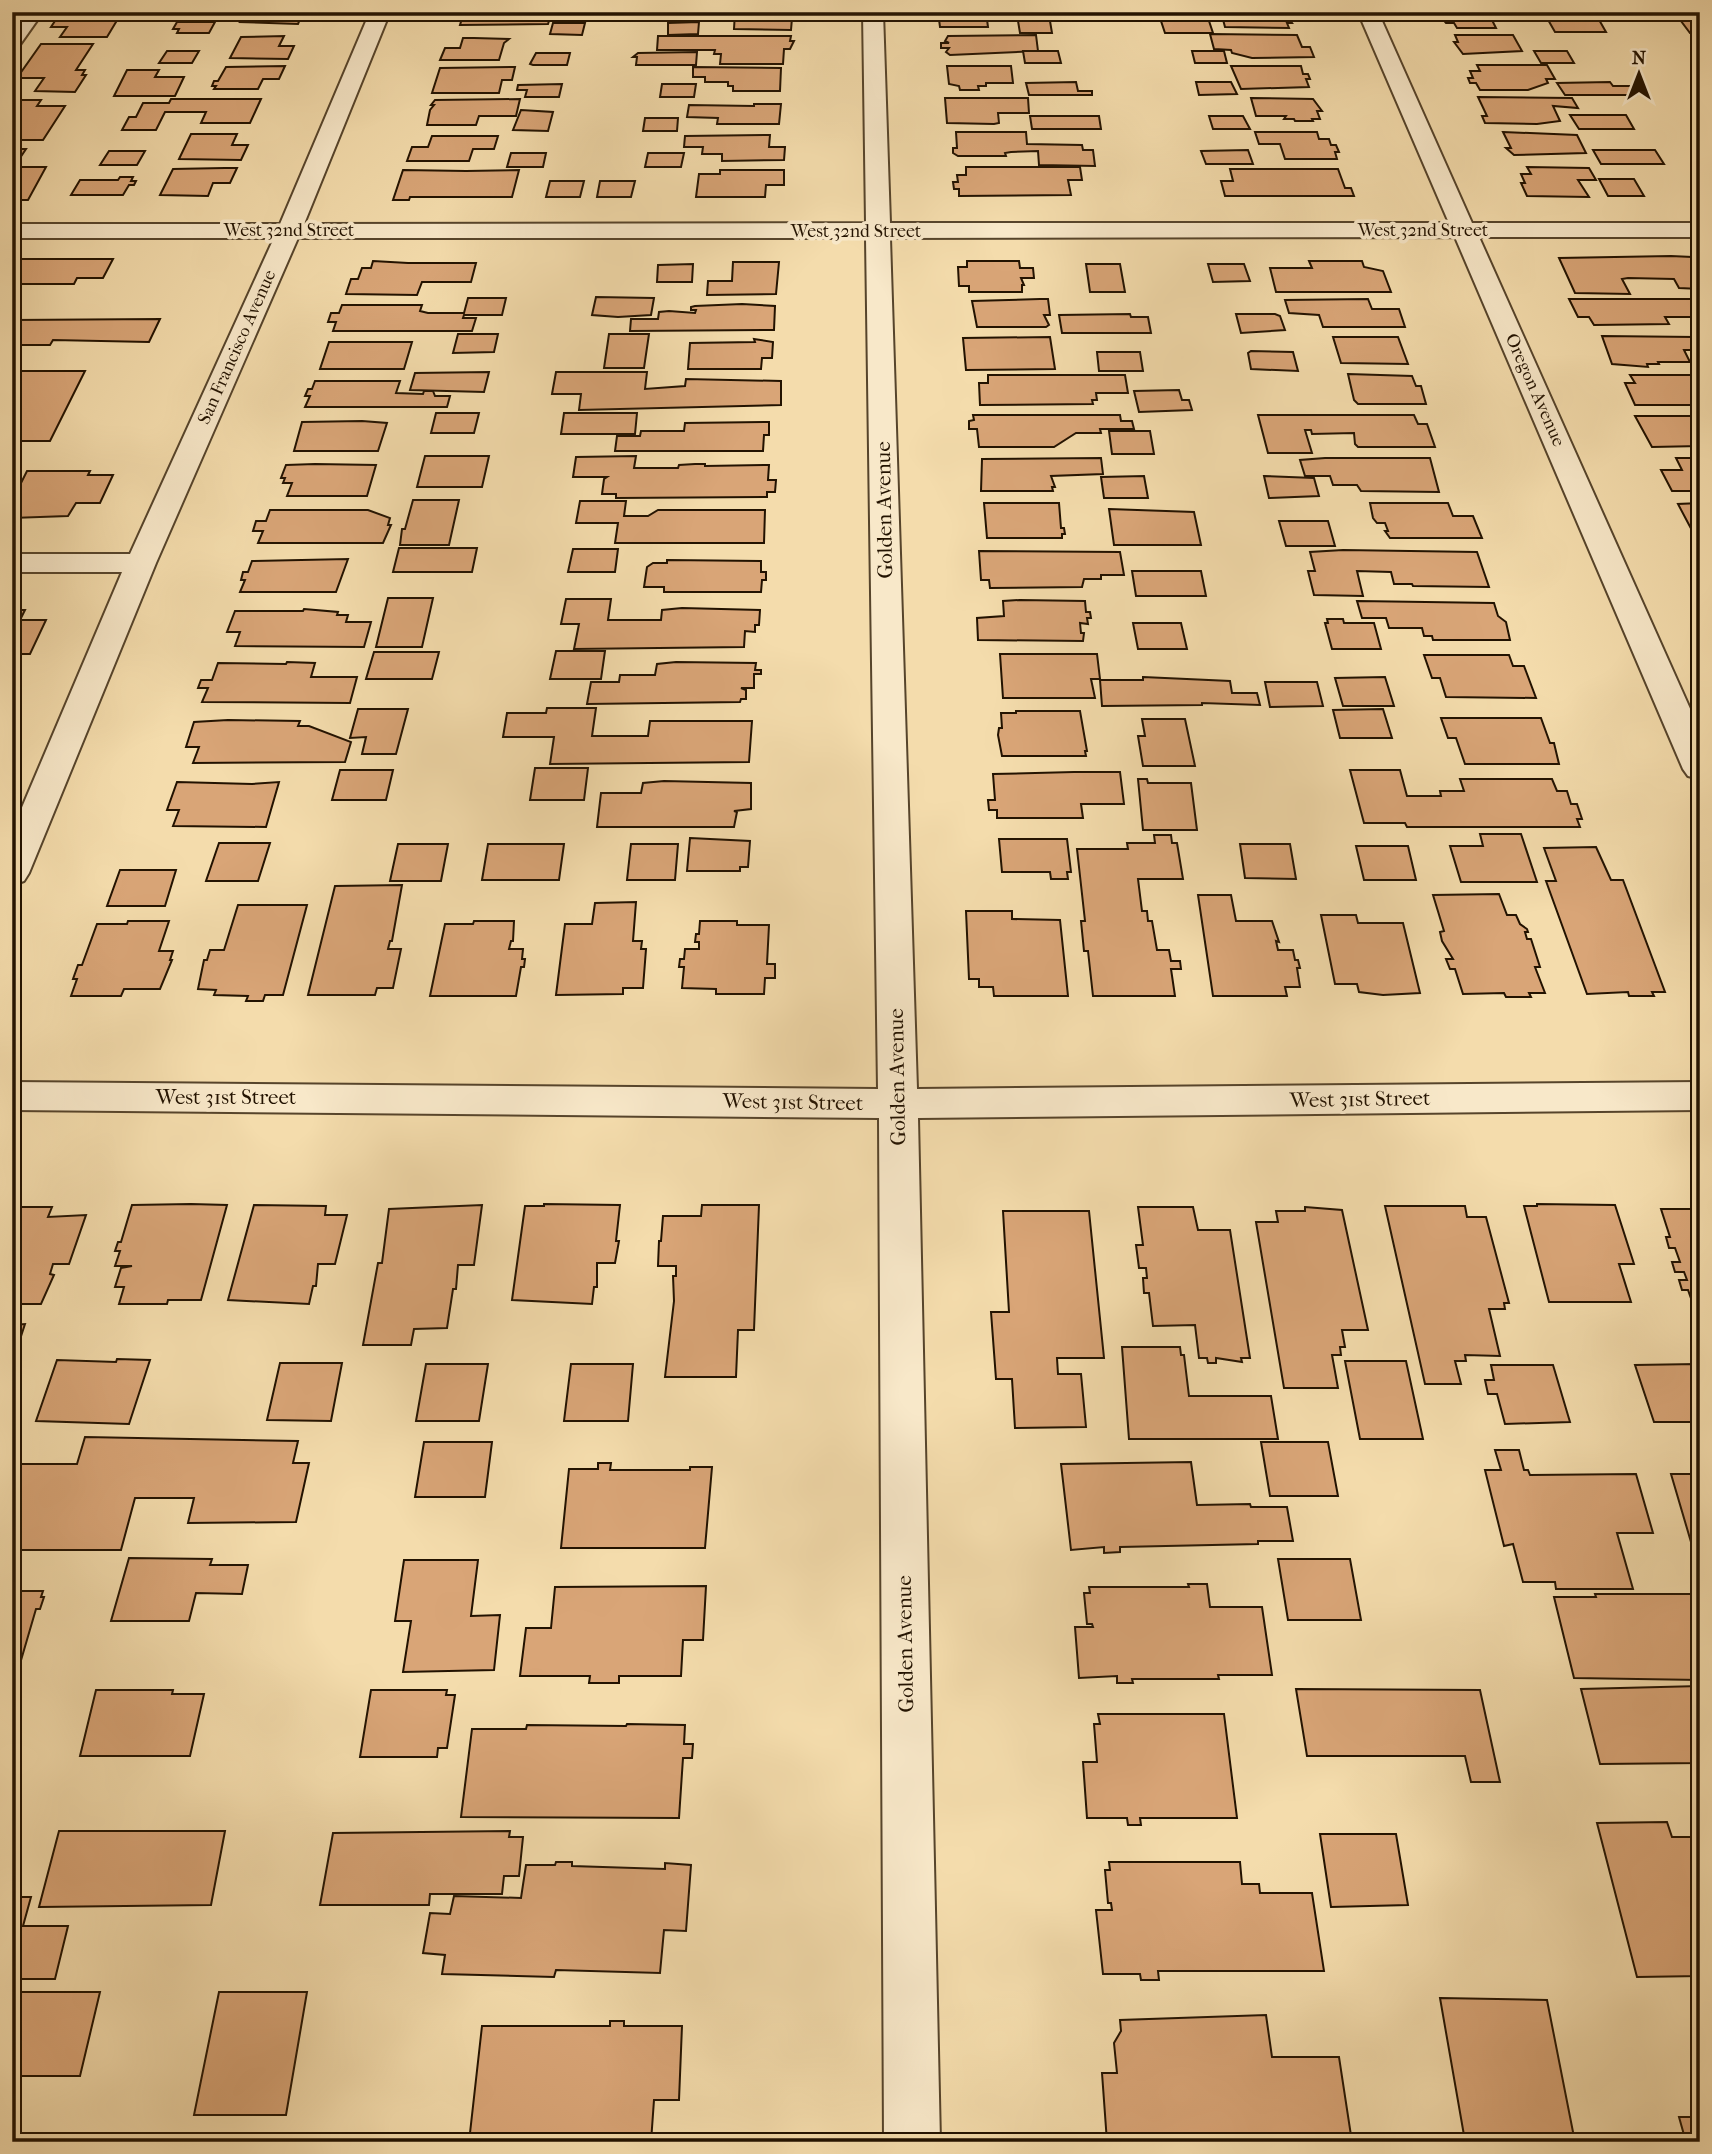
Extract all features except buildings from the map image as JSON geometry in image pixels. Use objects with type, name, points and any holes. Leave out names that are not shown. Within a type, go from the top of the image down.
[{"type":"street","points":[[12,42],[33,12]]},
{"type":"street","name":"San Francisco Avenue","points":[[16,855],[141,563],[289,230],[380,12]]},
{"type":"street","name":"Golden Avenue","points":[[873,12],[898,1104],[912,2142]]},
{"type":"street","name":"Oregon Avenue","points":[[1368,12],[1700,769]]},
{"type":"street","name":"West 32nd Street","points":[[12,231],[1700,230]]},
{"type":"street","points":[[12,563],[141,563]]},
{"type":"street","name":"West 31st Street","points":[[12,1096],[898,1104],[1700,1096]]}]
